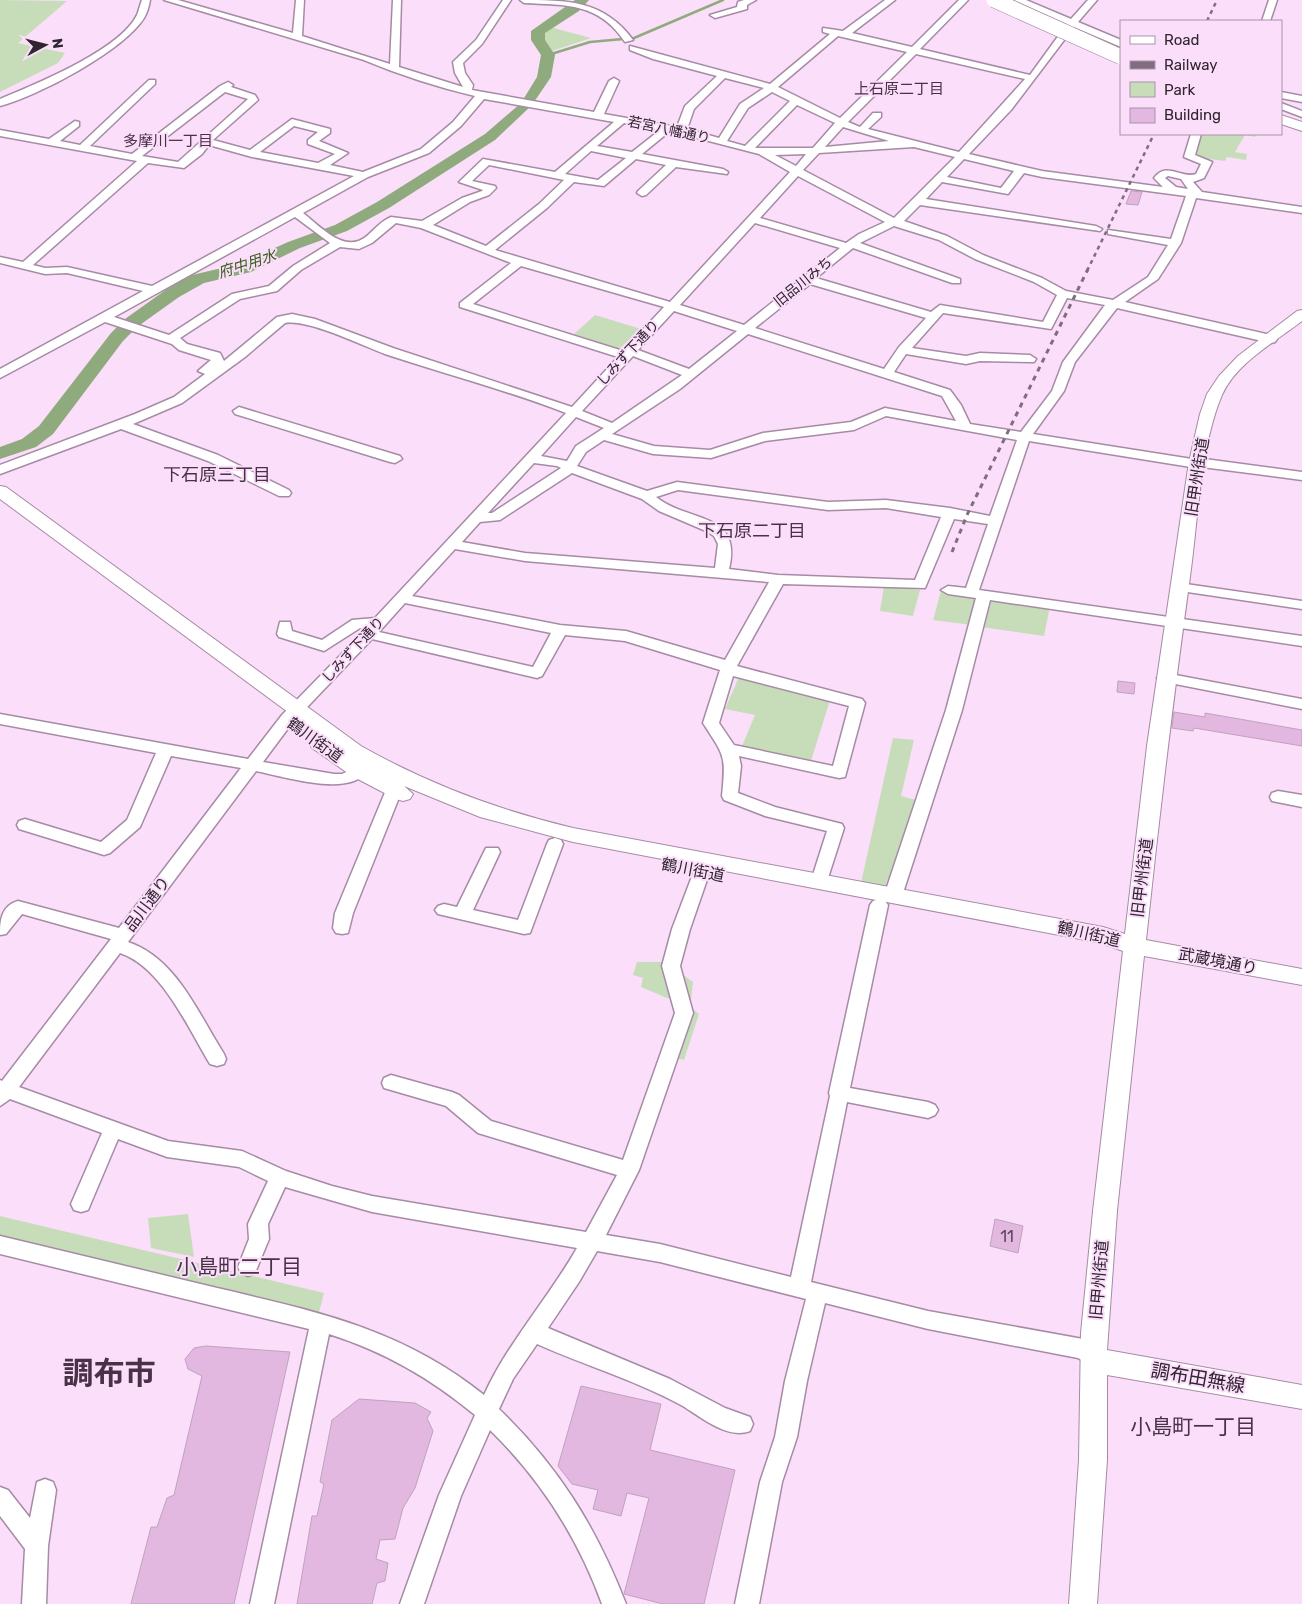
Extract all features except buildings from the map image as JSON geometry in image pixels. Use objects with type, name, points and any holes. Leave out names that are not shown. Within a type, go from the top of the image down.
[{"type":"highway","points":[[994,0],[1120,57]]},
{"type":"highway","points":[[1009,0],[1120,50]]},
{"type":"highway","points":[[1282,112],[1302,120]]},
{"type":"highway","points":[[1282,119],[1302,127]]},
{"type":"main road","name":"旧甲州街道","points":[[1083,1604],[1093,1460],[1094,1333],[1102,1245],[1165,678],[1197,463],[1215,394],[1232,369],[1302,314]]},
{"type":"main road","name":"鶴川街道","points":[[0,491],[291,715],[359,772],[394,790],[467,820],[555,844],[702,871],[886,900]]},
{"type":"main road","name":"鶴川街道","points":[[0,507],[291,715],[394,774],[440,796],[491,814],[573,835],[819,882],[886,900],[1111,949],[1134,946]]},
{"type":"main road","name":"武蔵境通り","points":[[1134,946],[1302,977]]},
{"type":"main road","name":"調布田無線","points":[[1094,1357],[1108,1363],[1302,1397]]},
{"type":"street","points":[[0,104],[89,61],[136,25],[145,10],[146,0]]},
{"type":"street","name":"若宮八幡通り","points":[[168,0],[202,5],[297,38],[366,58],[393,70],[480,96],[521,104],[598,114],[681,131],[761,152],[915,144]]},
{"type":"street","points":[[297,38],[300,0]]},
{"type":"street","points":[[393,70],[396,0]]},
{"type":"street","points":[[466,92],[468,85],[460,73],[458,62],[479,42],[507,0]]},
{"type":"street","points":[[524,0],[577,2],[601,10],[618,23],[629,41],[656,57],[771,87],[841,123],[862,130],[1021,169],[1103,183],[1160,190],[1185,188],[1302,210]]},
{"type":"street","points":[[715,15],[744,8],[741,4],[752,0]]},
{"type":"street","points":[[722,142],[744,106],[771,87],[835,33],[891,0]]},
{"type":"street","name":"しみず下通り","points":[[291,715],[402,598],[841,123],[964,0]]},
{"type":"street","points":[[1018,0],[1120,44]]},
{"type":"street","name":"旧品川みち","points":[[475,518],[495,517],[570,468],[581,449],[676,386],[850,245],[863,236],[894,222],[918,201],[997,118],[1032,78],[1072,24],[1094,0]]},
{"type":"street","points":[[1266,20],[1273,0]]},
{"type":"street","points":[[835,33],[1032,78]]},
{"type":"street","points":[[681,131],[689,108],[724,74]]},
{"type":"street","points":[[598,114],[614,81]]},
{"type":"street","points":[[82,148],[152,82]]},
{"type":"street","points":[[0,133],[52,142],[139,159],[180,166],[253,100],[252,97],[225,86],[139,159],[26,266]]},
{"type":"street","points":[[1282,95],[1302,99]]},
{"type":"street","points":[[0,374],[364,175],[424,151],[457,124],[480,96]]},
{"type":"street","points":[[748,149],[796,101]]},
{"type":"street","points":[[1282,106],[1302,114]]},
{"type":"street","points":[[862,130],[877,115]]},
{"type":"street","points":[[557,175],[623,119]]},
{"type":"street","points":[[252,154],[292,122],[326,131],[312,142],[343,153],[321,166]]},
{"type":"street","points":[[52,142],[75,124]]},
{"type":"street","points":[[424,225],[465,201],[485,195],[489,191],[491,188],[464,182],[487,160],[600,184],[668,128]]},
{"type":"street","points":[[1185,188],[1200,176],[1207,162],[1189,157],[1196,135]]},
{"type":"street","points":[[208,142],[252,154],[364,175]]},
{"type":"street","points":[[590,148],[723,172]]},
{"type":"street","points":[[761,152],[894,222],[943,238],[979,257],[1038,280],[1063,294],[1114,306],[1168,314],[1270,339]]},
{"type":"street","points":[[642,193],[674,163]]},
{"type":"street","points":[[938,178],[1004,192],[1021,169]]},
{"type":"street","points":[[487,251],[543,206],[572,178]]},
{"type":"street","points":[[747,1604],[756,1550],[771,1482],[786,1437],[796,1381],[838,1093],[886,900],[954,710],[978,594],[997,521],[1024,437],[1058,391],[1069,362],[1109,308],[1152,279],[1175,243],[1192,195],[1185,188]]},
{"type":"street","points":[[918,201],[1096,229]]},
{"type":"street","points":[[296,212],[328,237],[350,245],[365,243],[382,226],[396,218],[424,225],[487,251],[520,262],[672,306],[946,393],[955,404],[964,425]]},
{"type":"street","points":[[752,219],[850,245],[956,281]]},
{"type":"street","points":[[1112,232],[1175,243]]},
{"type":"street","points":[[171,339],[236,296],[273,289],[328,237]]},
{"type":"street","points":[[0,260],[46,271],[67,270],[152,290]]},
{"type":"street","points":[[520,262],[464,304],[628,353],[690,374]]},
{"type":"street","points":[[806,279],[933,316]]},
{"type":"street","points":[[886,375],[903,350],[940,309],[1047,326],[1063,294]]},
{"type":"street","points":[[103,317],[171,339],[183,347],[216,356],[218,361],[170,398],[136,413],[121,424]]},
{"type":"street","points":[[0,470],[178,400],[286,318],[311,322],[389,351],[462,373],[574,412],[607,431],[653,450],[711,454],[723,452],[752,439],[854,426],[885,412],[1024,437],[1197,463],[1302,476]]},
{"type":"street","points":[[903,350],[966,360],[980,358],[1030,359]]},
{"type":"street","points":[[239,411],[394,459]]},
{"type":"street","points":[[121,424],[213,458],[284,493]]},
{"type":"street","points":[[530,459],[560,462],[570,468],[647,496],[661,506],[721,535],[726,547],[721,571]]},
{"type":"street","points":[[647,496],[677,486],[796,504],[828,506],[886,504],[950,512],[997,521]]},
{"type":"street","points":[[452,544],[483,553],[543,560],[721,571],[778,579],[920,586],[950,512]]},
{"type":"street","points":[[778,579],[728,668],[711,724],[729,748],[733,766],[730,796],[771,812],[836,828],[819,882]]},
{"type":"street","points":[[1179,587],[1302,605]]},
{"type":"street","points":[[948,590],[1302,641]]},
{"type":"street","points":[[402,598],[560,630],[626,636],[659,644],[792,688],[857,703],[839,773],[729,748]]},
{"type":"street","points":[[285,625],[284,634],[324,646],[356,623],[537,673],[560,630]]},
{"type":"street","points":[[1165,678],[1302,704]]},
{"type":"street","name":"品川通り","points":[[2,1092],[291,715]]},
{"type":"street","points":[[0,719],[334,780],[345,779],[359,772]]},
{"type":"street","points":[[25,825],[104,849],[134,823],[166,749]]},
{"type":"street","points":[[342,928],[344,913],[394,790]]},
{"type":"street","points":[[1278,797],[1302,801]]},
{"type":"street","points":[[444,910],[524,928],[555,844]]},
{"type":"street","points":[[462,914],[492,852]]},
{"type":"street","points":[[412,1604],[450,1495],[505,1372],[572,1276],[617,1196],[628,1170],[684,1014],[671,966],[680,929],[702,871]]},
{"type":"street","points":[[0,929],[18,907],[119,941],[137,952],[165,975],[217,1058]]},
{"type":"street","points":[[391,1083],[452,1100],[485,1126],[628,1170]]},
{"type":"street","points":[[2,1092],[167,1149],[242,1159],[280,1177],[332,1194],[372,1204],[591,1240],[695,1260],[808,1291],[928,1320],[1083,1349],[1094,1357]]},
{"type":"street","points":[[838,1093],[928,1110]]},
{"type":"street","points":[[81,1204],[113,1129]]},
{"type":"street","points":[[248,1267],[260,1239],[258,1224],[280,1177]]},
{"type":"street","points":[[0,1245],[321,1324],[369,1340],[425,1365],[487,1411],[531,1454],[583,1534],[601,1566],[612,1599]]},
{"type":"street","points":[[262,1604],[321,1324]]},
{"type":"street","points":[[534,1332],[578,1353],[681,1394],[726,1421],[742,1424]]},
{"type":"street","points":[[34,1604],[37,1546],[45,1490]]},
{"type":"street","points":[[0,1498],[37,1546]]},
{"type":"green space","points":[[0,0],[67,1],[18,43],[65,53],[58,63],[0,92]]},
{"type":"green space","points":[[550,27],[591,38],[552,51],[545,44],[543,33]]},
{"type":"green space","points":[[1200,135],[1245,135],[1235,152],[1247,154],[1246,160],[1227,157],[1225,161],[1210,159],[1207,162],[1192,158]]},
{"type":"green space","points":[[595,315],[641,329],[619,349],[574,334]]},
{"type":"green space","points":[[884,586],[920,590],[913,616],[880,611]]},
{"type":"green space","points":[[941,591],[978,597],[972,625],[933,620]]},
{"type":"green space","points":[[987,597],[1050,606],[1044,636],[981,627]]},
{"type":"green space","points":[[739,677],[830,700],[811,761],[742,746],[755,715],[725,709]]},
{"type":"green space","points":[[893,738],[914,740],[901,796],[916,800],[895,882],[887,880],[886,888],[861,883]]},
{"type":"green space","points":[[637,962],[665,962],[693,982],[691,1000],[667,998],[641,987],[643,978],[633,975]]},
{"type":"green space","points":[[690,1007],[699,1014],[684,1060],[673,1057]]},
{"type":"green space","points":[[188,1214],[194,1257],[151,1248],[148,1218]]},
{"type":"green space","points":[[0,1216],[324,1293],[318,1316],[0,1235]]},
{"type":"waterway","name":"府中用水","points":[[527,102],[544,77],[548,55],[538,40],[538,31],[574,8],[582,0]]},
{"type":"waterway","points":[[548,55],[590,42],[634,38],[723,0]]},
{"type":"waterway","name":"府中用水","points":[[0,453],[29,443],[46,430],[117,337],[131,323],[173,293],[198,279],[245,268],[294,245],[341,228],[383,205],[490,137],[523,107]]},
{"type":"railway","points":[[1207,20],[1217,0]]},
{"type":"railway","points":[[1087,271],[1154,135]]},
{"type":"railway","points":[[952,552],[967,515],[1088,269]]},
{"type":"district","name":"上石原二丁目","points":[[899,89]]},
{"type":"district","name":"多摩川一丁目","points":[[168,141]]},
{"type":"district","name":"下石原三丁目","points":[[217,475]]},
{"type":"district","name":"下石原二丁目","points":[[752,531]]},
{"type":"district","name":"小島町二丁目","points":[[239,1266]]},
{"type":"district","name":"調布市","points":[[109,1373]]},
{"type":"district","name":"小島町一丁目","points":[[1193,1426]]}]
